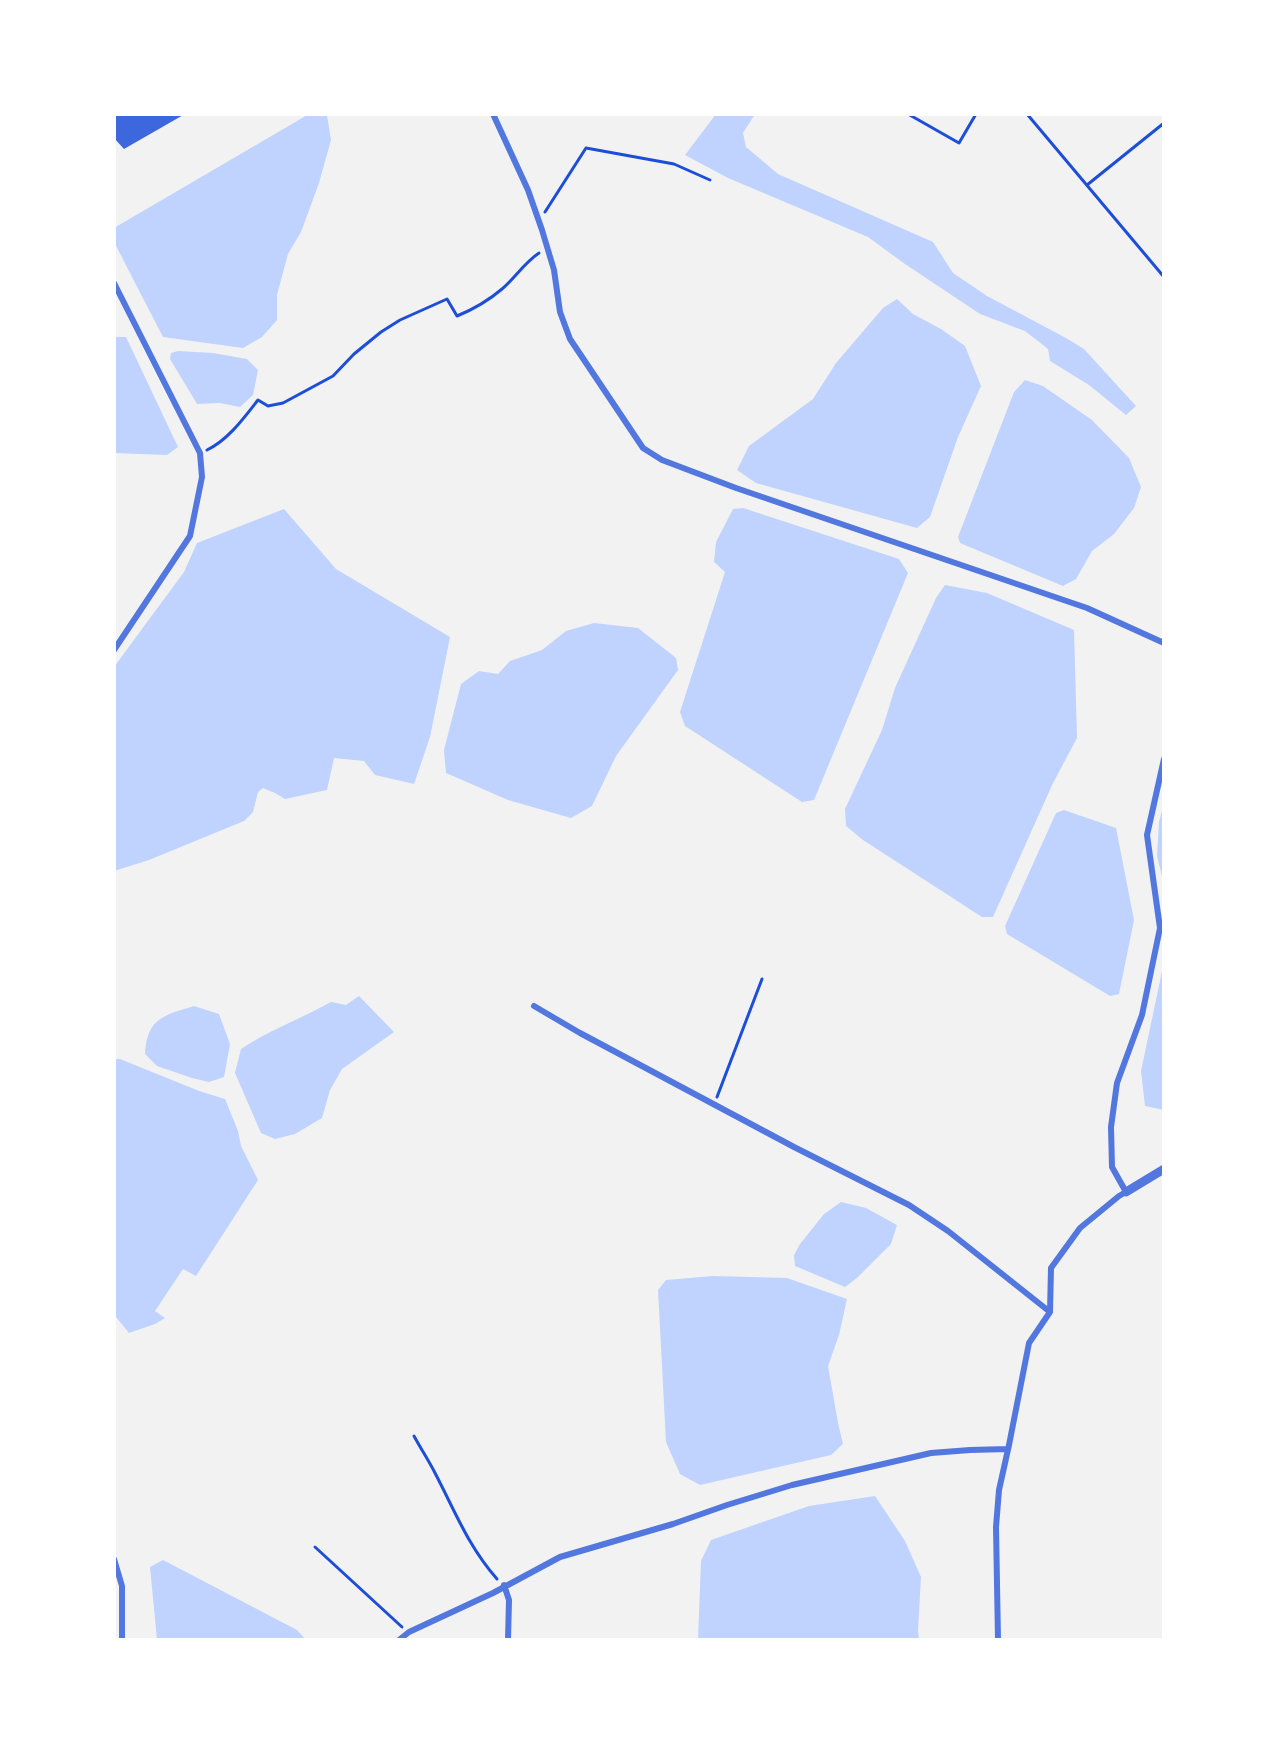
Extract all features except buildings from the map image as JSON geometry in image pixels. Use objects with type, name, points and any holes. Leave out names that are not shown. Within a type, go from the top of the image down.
[{"type":"street","points":[[493,114],[528,190],[539,221],[554,270],[560,312],[570,339],[642,448],[662,459],[736,488],[1087,608],[1164,643]]},
{"type":"street","points":[[114,283],[200,453],[201,477],[190,536],[114,650]]},
{"type":"street","points":[[1126,1192],[1112,1167],[1110,1127],[1117,1083],[1142,1015],[1160,928],[1147,835],[1164,759]]},
{"type":"street","points":[[534,1006],[580,1033],[794,1147],[909,1205],[948,1231],[1050,1312]]},
{"type":"street","points":[[998,1640],[996,1527],[999,1490],[1029,1343],[1050,1312],[1051,1268],[1080,1228],[1119,1196],[1164,1169]]},
{"type":"street","points":[[399,1640],[560,1557],[673,1524],[792,1485],[932,1454],[1008,1449]]},
{"type":"street","points":[[114,1559],[122,1586],[123,1640]]},
{"type":"street","points":[[504,1585],[509,1600],[508,1640]]},
{"type":"street","points":[[409,1633],[414,1640]]},
{"type":"path","points":[[908,114],[959,143],[976,114]]},
{"type":"path","points":[[1027,114],[1164,277]]},
{"type":"path","points":[[1087,185],[1164,123]]},
{"type":"path","points":[[539,221],[586,148],[674,164],[710,180]]},
{"type":"path","points":[[200,453],[216,446],[241,422],[258,400],[268,406],[283,403],[333,376],[354,354],[381,332],[400,320],[447,299],[457,316],[479,306],[504,288],[530,259],[547,248]]},
{"type":"path","points":[[714,1104],[762,979]]},
{"type":"path","points":[[414,1436],[466,1536],[484,1564],[504,1585]]},
{"type":"path","points":[[315,1547],[409,1633]]},
{"type":"water","points":[[309,114],[327,115],[331,140],[319,183],[301,232],[288,254],[277,295],[277,320],[262,337],[243,348],[163,337],[114,242],[114,228]]},
{"type":"water","points":[[716,114],[755,114],[743,133],[746,147],[778,174],[933,242],[953,273],[987,296],[1084,349],[1136,406],[1126,415],[1089,385],[1050,361],[1048,349],[1025,331],[980,314],[868,237],[728,178],[685,155]]},
{"type":"water","points":[[897,299],[913,314],[941,329],[965,346],[981,386],[958,437],[930,517],[917,528],[756,483],[737,470],[749,446],[813,399],[836,363],[883,308]]},
{"type":"water","points":[[114,337],[126,337],[178,447],[167,455],[114,453]]},
{"type":"water","points":[[178,351],[213,353],[247,359],[258,370],[253,395],[240,407],[220,403],[197,404],[170,359],[171,353]]},
{"type":"water","points":[[1025,380],[1043,386],[1092,420],[1129,458],[1141,487],[1134,508],[1114,534],[1092,551],[1076,579],[1063,586],[960,543],[958,537],[1014,392]]},
{"type":"water","points":[[743,508],[899,559],[908,573],[814,800],[802,802],[685,726],[680,712],[725,572],[714,562],[716,542],[733,509]]},
{"type":"water","points":[[284,509],[336,569],[450,637],[430,737],[414,784],[375,775],[364,761],[334,758],[327,790],[285,799],[263,788],[258,792],[253,812],[244,821],[149,860],[114,871],[114,667],[184,572],[197,543]]},
{"type":"water","points":[[945,585],[987,593],[1074,630],[1077,738],[1053,783],[993,917],[982,917],[863,840],[846,826],[845,809],[882,730],[895,688],[936,598]]},
{"type":"water","points":[[594,623],[638,628],[676,658],[678,670],[616,756],[592,806],[571,818],[508,800],[446,773],[444,750],[461,684],[479,671],[498,674],[510,661],[542,650],[566,631]]},
{"type":"water","points":[[1164,804],[1164,884],[1157,856],[1159,822]]},
{"type":"water","points":[[1064,810],[1116,828],[1134,920],[1119,994],[1110,996],[1007,934],[1005,926],[1056,813]]},
{"type":"water","points":[[1164,962],[1164,1110],[1145,1106],[1141,1071]]},
{"type":"water","points":[[359,996],[394,1032],[342,1069],[330,1090],[322,1118],[295,1134],[275,1139],[261,1133],[235,1073],[241,1049],[331,1002],[346,1005]]},
{"type":"water","points":[[194,1006],[219,1014],[230,1044],[224,1077],[209,1082],[157,1066],[145,1054],[146,1042],[153,1025],[174,1012]]},
{"type":"water","points":[[114,1059],[120,1059],[225,1099],[238,1131],[241,1146],[258,1180],[196,1276],[183,1269],[155,1311],[165,1318],[129,1333],[114,1317]]},
{"type":"water","points":[[841,1202],[866,1208],[897,1225],[891,1244],[845,1287],[795,1266],[794,1255],[824,1214]]},
{"type":"water","points":[[713,1276],[787,1278],[847,1299],[839,1335],[828,1366],[843,1444],[831,1455],[700,1485],[680,1474],[666,1442],[658,1290],[666,1280]]},
{"type":"water","points":[[875,1496],[905,1541],[921,1577],[919,1640],[698,1640],[701,1561],[711,1540],[809,1506]]},
{"type":"water","points":[[163,1560],[297,1630],[306,1640],[157,1640],[150,1567]]}]
